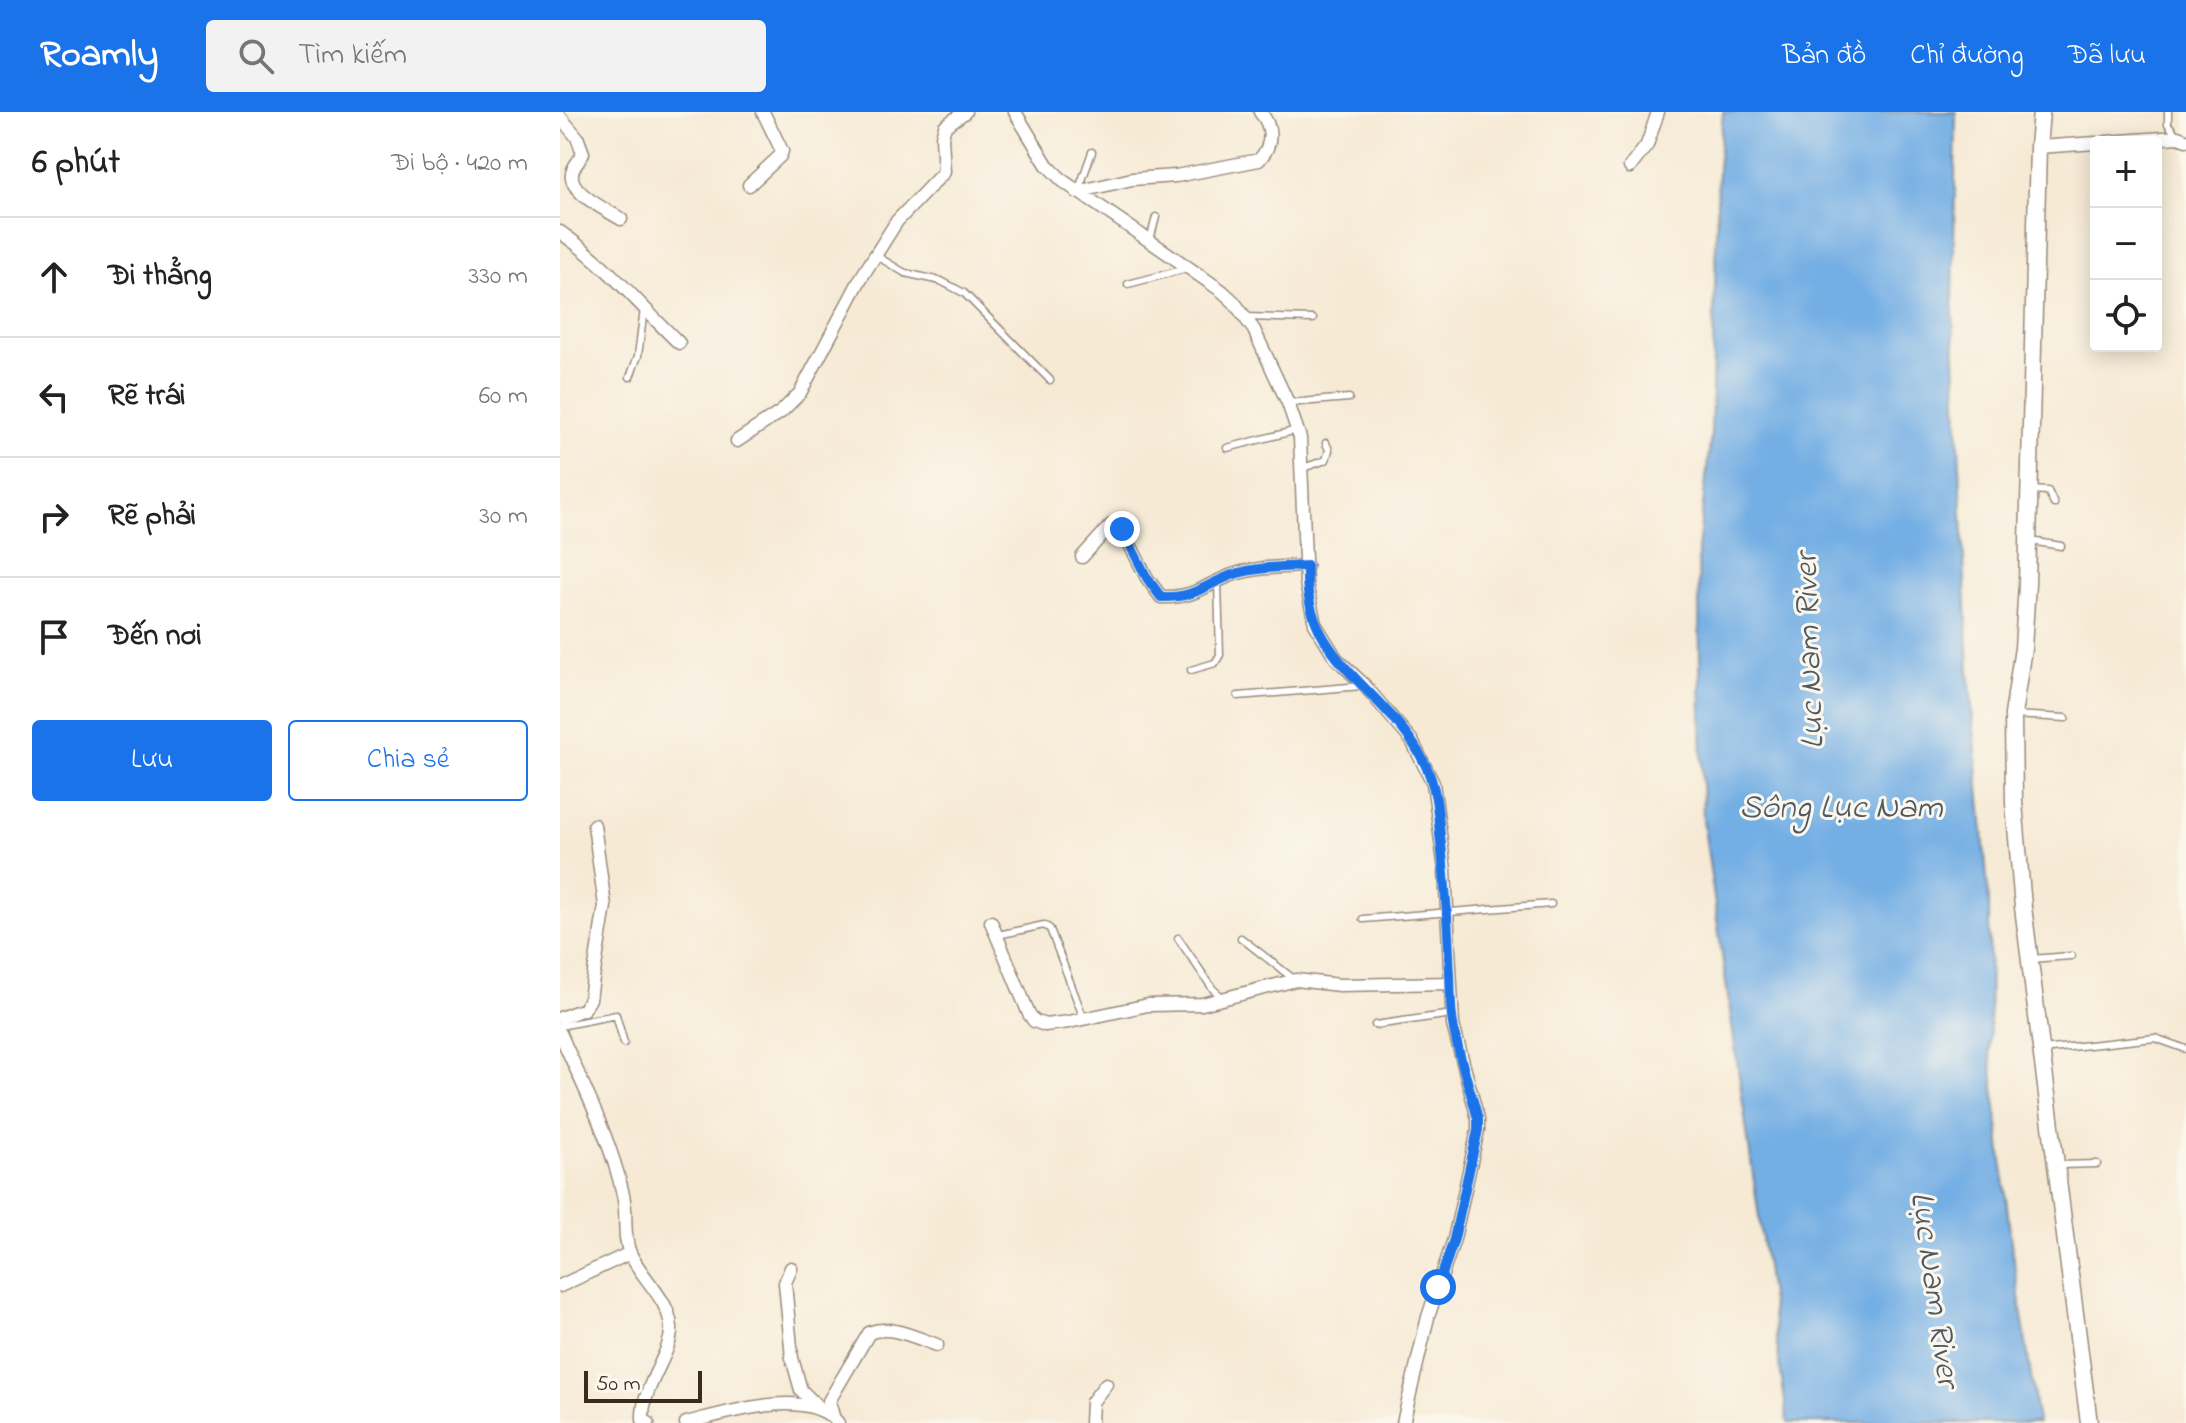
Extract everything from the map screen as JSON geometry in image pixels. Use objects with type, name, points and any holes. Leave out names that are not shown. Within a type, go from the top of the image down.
[{"type":"street","points":[[749,185],[782,151],[763,112]]},
{"type":"street","points":[[737,441],[781,412],[800,393],[875,255],[897,221],[944,172],[942,137],[945,126],[965,112]]},
{"type":"street","points":[[1015,112],[1047,165],[1149,243],[1234,302],[1254,330],[1297,430],[1303,468],[1306,583],[1315,624],[1336,658],[1365,686],[1412,741],[1433,783],[1445,870],[1452,1014],[1478,1119],[1478,1130],[1454,1239],[1428,1317],[1403,1423]]},
{"type":"street","points":[[1078,190],[1259,160],[1268,147],[1271,132],[1268,121],[1260,112]]},
{"type":"street","points":[[1630,167],[1647,145],[1658,112]]},
{"type":"street","points":[[2041,112],[2028,541],[2023,648],[2013,715],[2014,803],[2030,959],[2089,1423]]},
{"type":"street","points":[[560,117],[577,137],[583,153],[573,169],[575,188],[621,219]]},
{"type":"street","points":[[2162,139],[2182,138]]},
{"type":"street","points":[[2038,147],[2090,143]]},
{"type":"street","points":[[560,232],[584,248],[622,282],[679,343]]},
{"type":"street","points":[[1082,557],[1111,525],[1116,524],[1122,529],[1147,578],[1161,597],[1178,598],[1257,568],[1307,566]]},
{"type":"street","points":[[560,1018],[584,1009],[590,999],[605,906],[594,825]]},
{"type":"street","points":[[991,922],[1034,1021],[1045,1025],[1148,1005],[1202,1004],[1296,980],[1339,985],[1451,983]]},
{"type":"street","points":[[560,1033],[617,1174],[625,1207],[626,1239],[630,1253],[668,1312],[671,1338],[658,1364],[643,1410],[643,1420],[648,1423]]},
{"type":"street","points":[[560,1286],[630,1253]]},
{"type":"street","points":[[791,1268],[785,1283],[792,1358],[801,1390],[831,1417]]},
{"type":"street","points":[[831,1417],[829,1401],[869,1333],[878,1330],[901,1332],[937,1345]]},
{"type":"street","points":[[1091,1423],[1092,1402],[1106,1384]]},
{"type":"street","points":[[686,1423],[745,1408],[793,1404],[808,1405],[831,1417]]},
{"type":"lane","points":[[2168,112],[2168,124],[2182,138]]},
{"type":"lane","points":[[1078,190],[1092,152]]},
{"type":"lane","points":[[1149,243],[1156,217]]},
{"type":"lane","points":[[875,255],[905,273],[941,281],[964,293],[1050,380]]},
{"type":"lane","points":[[1128,284],[1189,268]]},
{"type":"lane","points":[[630,377],[638,356],[644,309]]},
{"type":"lane","points":[[1245,317],[1313,319]]},
{"type":"lane","points":[[1288,403],[1349,398]]},
{"type":"lane","points":[[1227,448],[1297,430]]},
{"type":"lane","points":[[1303,468],[1326,460],[1329,450],[1326,443]]},
{"type":"lane","points":[[2030,490],[2048,491],[2054,504]]},
{"type":"lane","points":[[2028,541],[2061,546]]},
{"type":"lane","points":[[1191,670],[1215,663],[1220,655],[1218,582]]},
{"type":"lane","points":[[1238,696],[1365,686]]},
{"type":"lane","points":[[2013,715],[2066,718]]},
{"type":"lane","points":[[1363,919],[1551,904]]},
{"type":"lane","points":[[998,935],[1044,925],[1050,929],[1084,1019]]},
{"type":"lane","points":[[1178,938],[1213,989],[1223,998]]},
{"type":"lane","points":[[1241,938],[1296,980]]},
{"type":"lane","points":[[2030,959],[2071,956]]},
{"type":"lane","points":[[1375,1025],[1452,1014]]},
{"type":"lane","points":[[560,1026],[616,1015],[624,1043]]},
{"type":"lane","points":[[2042,1050],[2155,1038],[2186,1049]]},
{"type":"lane","points":[[2056,1166],[2097,1164]]},
{"type":"water","name":"Sông Lục Nam","points":[[1723,112],[1956,112],[1953,311],[1969,672],[1989,901],[1990,1052],[2011,1242],[2038,1423],[1788,1423],[1703,820],[1698,550],[1711,434],[1718,169]]},
{"type":"route","points":[[1122,529],[1155,592],[1161,597],[1178,598],[1200,592],[1231,576],[1257,568],[1307,566],[1310,609],[1324,641],[1412,741],[1433,783],[1445,870],[1453,1025],[1478,1119],[1454,1239],[1438,1287]]},
{"type":"water label","name":"Lục Nam River","points":[[1807,651]]},
{"type":"water label","name":"Lục Nam River","points":[[1937,1289]]}]
